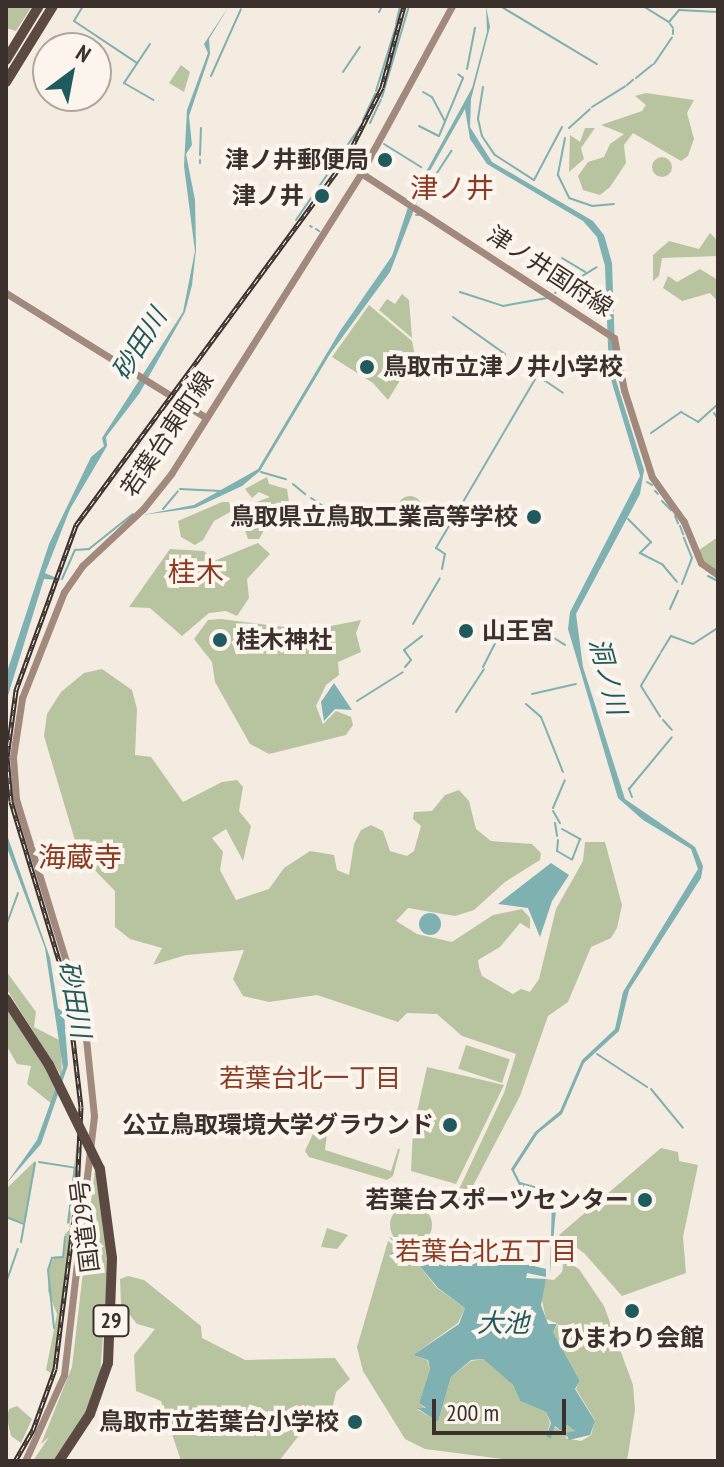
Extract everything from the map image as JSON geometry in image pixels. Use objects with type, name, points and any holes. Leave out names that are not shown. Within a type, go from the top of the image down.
[{"type":"highway","points":[[6,60],[39,6]]},
{"type":"highway","points":[[6,82],[53,6]]},
{"type":"highway","name":"国道29号","points":[[6,999],[49,1065],[100,1169],[112,1258],[108,1363],[90,1414],[59,1461]]},
{"type":"main road","name":"若葉台東町線","points":[[25,1461],[52,1410],[69,1352],[94,1116],[84,1020],[16,799],[15,729],[30,671],[64,592],[89,559],[157,493],[361,173],[452,6]]},
{"type":"main road","name":"津ノ井国府線","points":[[361,173],[606,330],[616,341],[624,390],[652,477],[684,522],[701,563],[718,575]]},
{"type":"main road","points":[[6,293],[205,417]]},
{"type":"green space","points":[[6,6],[32,6],[16,31],[6,28]]},
{"type":"green space","points":[[181,65],[190,72],[184,92],[169,83]]},
{"type":"green space","points":[[646,93],[694,100],[687,113],[694,139],[688,156],[681,161],[633,133],[624,145],[626,163],[610,187],[600,195],[583,190],[578,176],[588,162],[604,157],[610,144],[624,134],[601,125],[642,111],[646,105],[635,96]]},
{"type":"green space","points":[[585,128],[595,128],[581,148],[584,159],[569,172],[570,135],[580,142]]},
{"type":"green space","points":[[662,157],[669,160],[672,167],[669,174],[662,177],[655,174],[652,167],[655,160]]},
{"type":"green space","points":[[710,233],[718,241],[718,256],[662,258],[659,276],[653,281],[653,255],[669,241],[699,249]]},
{"type":"green space","points":[[700,269],[718,280],[718,302],[710,293],[682,301],[663,288],[668,276],[677,282]]},
{"type":"green space","points":[[402,294],[409,300],[412,338],[379,310],[387,299],[395,304]]},
{"type":"green space","points":[[369,305],[412,341],[415,356],[388,400],[373,383],[332,357]]},
{"type":"green space","points":[[267,477],[269,484],[287,489],[289,502],[284,503],[293,519],[282,529],[268,523],[259,539],[248,539],[238,509],[270,497],[259,492],[252,498],[245,489]]},
{"type":"green space","points":[[410,496],[418,500],[422,508],[418,516],[410,520],[402,516],[398,508],[402,500]]},
{"type":"green space","points":[[222,502],[229,502],[232,511],[214,521],[203,540],[195,545],[181,537],[178,521]]},
{"type":"green space","points":[[718,537],[718,572],[704,562],[699,550]]},
{"type":"green space","points":[[258,543],[270,554],[247,579],[249,598],[237,616],[226,611],[209,613],[182,636],[150,608],[129,607],[170,549],[204,551],[214,561]]},
{"type":"green space","points":[[208,620],[309,630],[310,640],[315,646],[311,630],[361,620],[356,633],[361,652],[338,662],[339,675],[326,685],[316,706],[323,724],[336,711],[351,717],[353,725],[346,735],[269,754],[250,744],[215,682],[212,662],[194,639]]},
{"type":"green space","points":[[102,669],[132,690],[137,709],[135,755],[151,757],[183,802],[222,782],[237,780],[243,787],[239,811],[251,826],[243,861],[226,829],[212,838],[223,852],[220,870],[236,900],[269,889],[284,868],[310,851],[334,855],[337,870],[349,875],[354,844],[361,830],[371,825],[383,831],[390,851],[407,856],[414,851],[421,826],[413,819],[414,812],[432,811],[445,795],[459,790],[469,801],[476,829],[491,841],[532,844],[541,853],[540,860],[505,882],[474,910],[455,916],[408,908],[396,921],[417,934],[452,942],[493,915],[522,909],[530,918],[530,929],[520,923],[500,947],[478,960],[482,976],[513,994],[521,989],[530,992],[539,979],[556,909],[583,861],[585,842],[605,842],[622,905],[617,928],[611,938],[591,947],[568,1002],[548,1016],[520,1096],[465,1201],[454,1200],[504,1093],[516,1054],[462,1036],[437,1014],[407,1013],[398,1022],[317,995],[269,1002],[243,996],[233,979],[244,950],[186,955],[153,965],[162,948],[130,939],[115,927],[115,891],[79,854],[44,736],[47,714],[61,692],[84,673]]},
{"type":"green space","points":[[6,971],[36,1012],[34,1027],[61,1041],[62,1077],[6,988]]},
{"type":"green space","points":[[6,1006],[59,1087],[52,1104],[27,1084],[31,1066],[17,1064],[6,1045]]},
{"type":"green space","points":[[466,1045],[510,1059],[502,1083],[458,1069]]},
{"type":"green space","name":"公立鳥取環境大学グラウンド","points":[[427,1067],[504,1085],[456,1184],[411,1171],[413,1130]]},
{"type":"green space","points":[[318,1123],[328,1126],[325,1150],[391,1171],[398,1149],[389,1148],[400,1149],[393,1176],[387,1180],[309,1157],[305,1151]]},
{"type":"green space","points":[[79,1128],[76,1183],[69,1228],[69,1203]]},
{"type":"green space","name":"若葉台スポーツセンター","points":[[661,1148],[678,1152],[679,1161],[698,1165],[683,1237],[686,1273],[622,1296],[584,1253],[559,1235]]},
{"type":"green space","points":[[35,1161],[25,1223],[6,1217],[6,1189]]},
{"type":"green space","points":[[95,1168],[109,1256],[100,1377],[81,1423],[53,1461],[33,1461],[49,1437],[41,1444],[72,1367]]},
{"type":"green space","points":[[411,1204],[426,1210],[432,1225],[426,1240],[411,1246],[396,1240],[390,1225],[396,1210]]},
{"type":"green space","points":[[71,1228],[52,1374],[46,1370],[57,1314],[48,1291],[49,1267],[55,1256],[63,1257],[65,1234]]},
{"type":"green space","points":[[327,1228],[348,1235],[337,1249],[321,1247]]},
{"type":"green space","points":[[388,1241],[406,1254],[392,1251],[389,1257],[414,1259],[437,1288],[465,1308],[458,1323],[413,1355],[427,1360],[430,1369],[419,1403],[425,1408],[417,1409],[438,1422],[451,1377],[471,1361],[483,1359],[513,1385],[520,1401],[546,1412],[550,1423],[546,1437],[551,1439],[555,1427],[561,1431],[567,1425],[575,1431],[565,1438],[581,1441],[591,1435],[595,1420],[576,1389],[580,1381],[553,1332],[558,1324],[546,1319],[541,1296],[546,1279],[554,1280],[562,1272],[564,1260],[579,1269],[604,1306],[633,1385],[635,1410],[627,1461],[517,1461],[425,1449],[405,1439],[363,1371],[357,1347]]},
{"type":"green space","points":[[128,1276],[144,1280],[201,1326],[202,1338],[245,1360],[335,1358],[350,1379],[336,1392],[331,1416],[304,1429],[279,1461],[181,1461],[161,1401],[136,1391],[134,1355],[155,1329],[137,1324],[121,1304],[120,1279]]},
{"type":"green space","points":[[17,1406],[32,1419],[21,1443],[11,1436],[7,1418],[9,1409]]},
{"type":"water","points":[[229,6],[209,39],[210,54],[189,116],[192,145],[186,154],[195,200],[196,250],[185,312],[139,394],[106,437],[107,446],[70,509],[45,573],[61,580],[44,579],[6,702],[6,675],[49,544],[91,457],[104,446],[102,438],[183,312],[195,251],[184,166],[187,110],[208,53],[204,44]]},
{"type":"water","points":[[486,6],[490,27],[471,99],[470,127],[492,162],[593,221],[604,235],[612,263],[616,380],[644,470],[640,494],[576,614],[583,667],[625,799],[695,847],[703,866],[701,878],[629,990],[619,1031],[584,1063],[562,1114],[538,1133],[514,1170],[520,1182],[545,1189],[557,1199],[550,1274],[552,1198],[519,1185],[511,1169],[535,1132],[560,1111],[582,1060],[615,1029],[623,992],[698,869],[691,849],[643,820],[618,798],[568,629],[570,612],[640,476],[609,373],[605,266],[597,237],[583,221],[487,164],[470,139],[465,109],[427,176],[390,272],[330,354],[260,471],[242,486],[195,508],[142,515],[194,505],[258,469],[340,331],[392,256],[410,201],[472,88],[487,32]]},
{"type":"water","points":[[334,683],[352,710],[335,709],[324,721],[321,702]]},
{"type":"water","points":[[6,832],[50,958],[58,1008],[64,1013],[68,1065],[41,1144],[6,1184],[37,1140],[63,1068],[45,948],[6,845]]},
{"type":"water","points":[[551,863],[569,875],[552,901],[540,937],[528,908],[498,904]]},
{"type":"water","points":[[426,913],[434,913],[441,924],[434,935],[426,935],[419,928],[419,920]]},
{"type":"water","name":"大池","points":[[389,1237],[409,1248],[428,1240],[546,1269],[546,1277],[527,1273],[526,1278],[546,1279],[541,1305],[548,1324],[557,1324],[553,1332],[580,1381],[575,1389],[595,1421],[590,1435],[569,1440],[566,1433],[575,1431],[567,1425],[561,1431],[555,1426],[551,1439],[546,1437],[551,1423],[546,1412],[520,1401],[513,1385],[483,1359],[471,1360],[451,1377],[438,1422],[417,1408],[426,1408],[419,1403],[430,1369],[428,1360],[413,1355],[459,1324],[465,1308],[438,1288],[414,1259],[389,1257],[392,1251],[406,1254]]},
{"type":"waterway","points":[[83,6],[74,21],[137,63]]},
{"type":"waterway","points":[[379,12],[382,6]]},
{"type":"waterway","points":[[396,24],[400,6]]},
{"type":"waterway","points":[[382,97],[409,6]]},
{"type":"waterway","points":[[500,6],[597,64]]},
{"type":"waterway","points":[[643,6],[669,22],[679,10],[718,12]]},
{"type":"waterway","points":[[211,76],[241,9]]},
{"type":"waterway","points":[[670,24],[673,28]]},
{"type":"waterway","points":[[376,91],[396,26]]},
{"type":"waterway","points":[[467,69],[475,28]]},
{"type":"waterway","points":[[654,64],[672,37]]},
{"type":"waterway","points":[[150,44],[124,83],[153,100]]},
{"type":"waterway","points":[[343,72],[360,47]]},
{"type":"waterway","points":[[636,78],[652,65]]},
{"type":"waterway","points":[[439,136],[463,78],[458,74]]},
{"type":"waterway","points":[[627,85],[633,80]]},
{"type":"waterway","points":[[592,107],[625,86]]},
{"type":"waterway","points":[[483,87],[478,119],[482,136],[495,155],[534,180],[562,127]]},
{"type":"waterway","points":[[423,92],[432,97],[445,121]]},
{"type":"waterway","points":[[363,120],[375,94]]},
{"type":"waterway","points":[[370,123],[381,99]]},
{"type":"waterway","points":[[569,128],[590,109]]},
{"type":"waterway","points":[[419,126],[439,136]]},
{"type":"waterway","points":[[296,220],[360,127]]},
{"type":"waterway","points":[[200,155],[201,128]]},
{"type":"waterway","points":[[565,138],[558,175],[569,198],[592,206],[614,204]]},
{"type":"waterway","points":[[384,144],[421,167]]},
{"type":"waterway","points":[[435,176],[451,151]]},
{"type":"waterway","points":[[416,215],[421,215]]},
{"type":"waterway","points":[[562,258],[585,272]]},
{"type":"waterway","points":[[555,293],[597,267]]},
{"type":"waterway","points":[[460,292],[503,306],[547,298]]},
{"type":"waterway","points":[[453,317],[505,354]]},
{"type":"waterway","points":[[538,376],[563,393]]},
{"type":"waterway","points":[[442,569],[445,554],[436,548],[535,379]]},
{"type":"waterway","points":[[651,433],[681,412],[698,422],[718,404]]},
{"type":"waterway","points":[[714,413],[718,419]]},
{"type":"waterway","points":[[261,472],[286,479]]},
{"type":"waterway","points":[[647,482],[652,485]]},
{"type":"waterway","points":[[293,484],[305,494]]},
{"type":"waterway","points":[[180,489],[221,491]]},
{"type":"waterway","points":[[163,509],[178,491]]},
{"type":"waterway","points":[[655,491],[658,494]]},
{"type":"waterway","points":[[311,498],[329,510]]},
{"type":"waterway","points":[[662,501],[671,510]]},
{"type":"waterway","points":[[62,579],[75,550],[89,549],[133,514]]},
{"type":"waterway","points":[[675,516],[678,523]]},
{"type":"waterway","points":[[628,519],[651,542],[640,553],[662,564],[677,582]]},
{"type":"waterway","points":[[680,526],[683,534]]},
{"type":"waterway","points":[[682,584],[692,558],[684,538]]},
{"type":"waterway","points":[[708,576],[718,581]]},
{"type":"waterway","points":[[413,624],[440,578]]},
{"type":"waterway","points":[[670,609],[678,591]]},
{"type":"waterway","points":[[661,652],[671,636],[693,644],[718,628]]},
{"type":"waterway","points":[[483,667],[498,637],[513,634]]},
{"type":"waterway","points":[[405,667],[411,660],[404,650],[422,636]]},
{"type":"waterway","points":[[554,638],[565,645]]},
{"type":"waterway","points":[[660,654],[641,686],[660,717]]},
{"type":"waterway","points":[[456,712],[484,669]]},
{"type":"waterway","points":[[357,701],[403,672]]},
{"type":"waterway","points":[[532,694],[576,684]]},
{"type":"waterway","points":[[526,704],[541,717],[563,772]]},
{"type":"waterway","points":[[663,720],[672,730]]},
{"type":"waterway","points":[[632,797],[629,789],[672,737]]},
{"type":"waterway","points":[[553,808],[565,780]]},
{"type":"waterway","points":[[553,811],[560,823]]},
{"type":"waterway","points":[[555,823],[557,836]]},
{"type":"waterway","points":[[562,829],[580,839],[572,860]]},
{"type":"waterway","points":[[558,840],[557,851],[571,859]]},
{"type":"waterway","points":[[6,926],[18,893]]},
{"type":"waterway","points":[[597,1054],[647,1087]]},
{"type":"waterway","points":[[651,1089],[683,1128]]},
{"type":"waterway","points":[[39,1162],[75,1168],[68,1223]]},
{"type":"waterway","points":[[21,1242],[35,1163]]},
{"type":"waterway","points":[[6,1217],[24,1224]]},
{"type":"waterway","points":[[54,1328],[48,1270],[52,1258],[63,1257],[65,1237]]},
{"type":"waterway","points":[[6,1283],[18,1249]]},
{"type":"railway","points":[[15,1461],[33,1430],[55,1369],[77,1194],[81,1107],[67,987],[11,801],[7,757],[16,690],[76,525],[347,157],[382,87],[404,6]]},
{"type":"place","name":"津ノ井郵便局","points":[[385,160]]},
{"type":"place","name":"津ノ井","points":[[322,196]]},
{"type":"place","name":"鳥取市立津ノ井小学校","points":[[367,367]]},
{"type":"place","name":"鳥取県立鳥取工業高等学校","points":[[534,517]]},
{"type":"place","name":"山王宮","points":[[466,631]]},
{"type":"place","name":"桂木神社","points":[[220,640]]},
{"type":"place","name":"公立鳥取環境大学グラウンド","points":[[450,1125]]},
{"type":"place","name":"若葉台スポーツセンター","points":[[645,1200]]},
{"type":"place","name":"ひまわり会館","points":[[632,1311]]},
{"type":"place","name":"鳥取市立若葉台小学校","points":[[355,1422]]},
{"type":"district","name":"津ノ井","points":[[452,188]]},
{"type":"district","name":"桂木","points":[[196,572]]},
{"type":"district","name":"海蔵寺","points":[[80,857]]},
{"type":"district","name":"若葉台北一丁目","points":[[310,1078]]},
{"type":"district","name":"若葉台北五丁目","points":[[486,1251]]},
{"type":"water label","name":"砂田川","points":[[139,344]]},
{"type":"water label","name":"洞ノ川","points":[[608,676]]},
{"type":"water label","name":"砂田川","points":[[75,999]]}]
